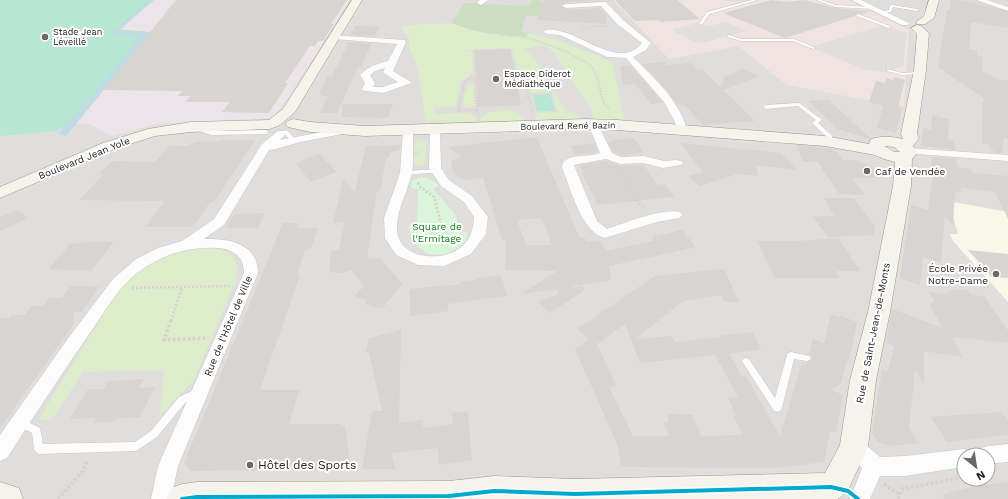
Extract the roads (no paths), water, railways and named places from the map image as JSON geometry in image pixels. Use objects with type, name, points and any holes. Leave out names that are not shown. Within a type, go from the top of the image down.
[{"type":"main road","points":[[278,131],[357,0]]},
{"type":"main road","points":[[914,24],[929,18],[934,0]]},
{"type":"main road","name":"Rue de Saint-Jean-de-Monts","points":[[831,487],[838,480],[854,447],[863,380],[879,312],[902,186],[919,73],[923,33],[914,24]]},
{"type":"main road","name":"Boulevard René Bazin","points":[[278,131],[310,128],[349,130],[408,130],[593,124],[682,129],[881,147],[894,142],[906,152]]},
{"type":"main road","name":"Boulevard Jean Yole","points":[[0,193],[122,141],[153,132],[191,127],[241,126],[278,131]]},
{"type":"main road","points":[[881,147],[906,152]]},
{"type":"main road","points":[[182,499],[197,497],[475,496],[494,491],[575,494],[831,487]]},
{"type":"main road","points":[[0,498],[7,499]]},
{"type":"street","points":[[855,0],[914,24]]},
{"type":"street","points":[[980,0],[1008,9]]},
{"type":"street","points":[[548,32],[562,33],[610,55],[628,56],[643,48],[647,43],[626,26],[603,4],[566,6]]},
{"type":"street","points":[[334,37],[402,42],[388,72],[406,82],[383,90],[367,89],[370,83],[365,75],[372,69],[391,64]]},
{"type":"street","points":[[628,56],[675,109],[682,129]]},
{"type":"street","points":[[593,124],[606,151],[606,155]]},
{"type":"street","points":[[408,130],[406,174],[391,218],[392,238],[401,252],[418,260],[444,261],[466,252],[480,234],[481,217],[468,199],[445,182],[435,168],[436,129]]},
{"type":"street","points":[[186,244],[219,222],[278,131],[349,130]]},
{"type":"street","points":[[906,152],[1008,158]]},
{"type":"street","points":[[675,215],[655,218],[605,234],[592,223],[568,168],[568,164],[575,160],[598,158],[606,155],[620,161],[644,159],[663,165],[677,163]]},
{"type":"street","points":[[0,452],[41,389],[118,281],[132,269],[149,258],[166,250],[186,244],[209,242],[234,246],[235,240],[228,235],[223,224],[219,222]]},
{"type":"street","name":"Rue de l'Hôtel de Ville","points":[[161,499],[168,466],[251,273],[250,262],[242,252],[234,246]]},
{"type":"street","points":[[854,447],[880,475]]},
{"type":"street","points":[[996,454],[1008,453]]},
{"type":"street","points":[[831,487],[848,491],[859,499],[871,471],[880,475],[905,466],[956,459]]},
{"type":"lane","points":[[701,24],[708,13],[756,0]]},
{"type":"lane","points":[[818,0],[844,10]]},
{"type":"lane","points":[[835,6],[873,8]]},
{"type":"lane","points":[[884,13],[890,11],[892,6],[917,10]]},
{"type":"lane","points":[[858,15],[889,27]]},
{"type":"lane","points":[[729,36],[741,40],[794,40],[814,48]]},
{"type":"lane","points":[[888,70],[902,74],[919,73]]},
{"type":"lane","points":[[766,107],[799,104],[819,120],[815,123],[830,136],[825,141]]},
{"type":"lane","points":[[191,127],[211,133],[278,131]]},
{"type":"lane","points":[[406,174],[437,171]]},
{"type":"lane","points":[[746,361],[777,408],[791,355],[808,358]]},
{"type":"lane","points":[[20,422],[37,431],[39,449],[94,449],[136,446],[154,434],[182,400],[201,390]]},
{"type":"water","points":[[149,0],[154,0],[117,32],[150,32],[66,136],[58,134],[119,64],[140,35],[113,34],[112,32]]},
{"type":"place","name":"Stade Jean Léveillé","points":[[45,37]]},
{"type":"place","name":"Espace Diderot Médiathèque","points":[[496,79]]},
{"type":"place","name":"Caf de Vendée","points":[[867,171]]},
{"type":"place","name":"École Privée Notre-Dame","points":[[996,274]]},
{"type":"place","name":"Hôtel des Sports","points":[[250,465]]},
{"type":"park label","name":"Square de l'Ermitage","points":[[437,232]]}]
